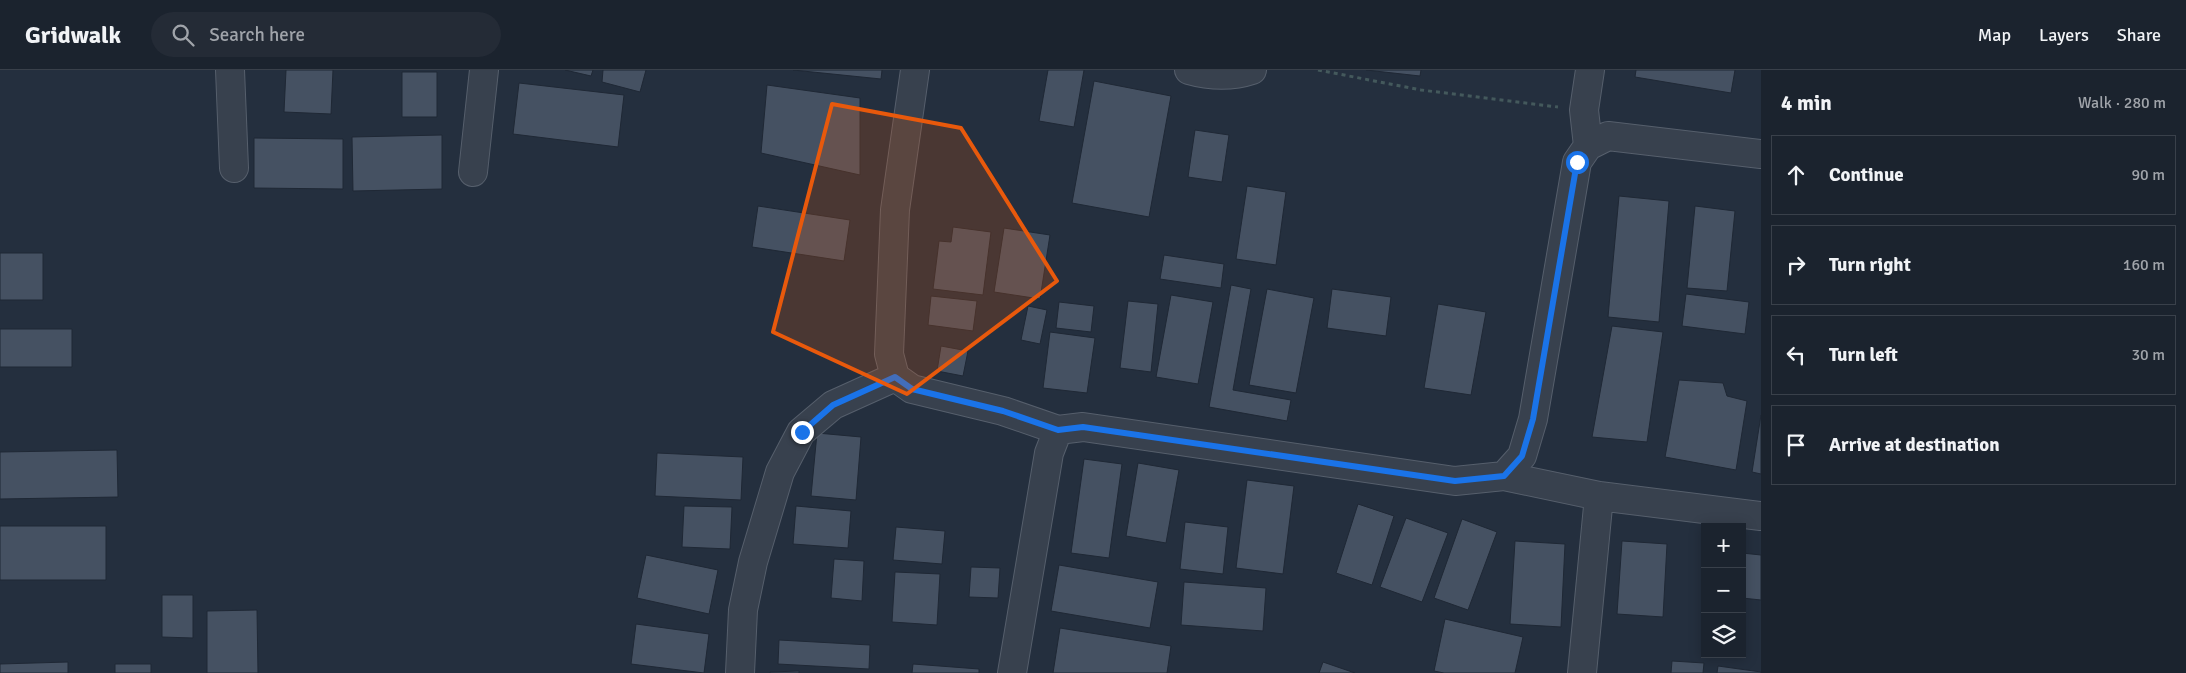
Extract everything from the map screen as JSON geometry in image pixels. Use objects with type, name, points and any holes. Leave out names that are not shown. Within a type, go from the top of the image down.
[{"type":"street","points":[[230,70],[234,168]]},
{"type":"street","points":[[473,172],[484,70]]},
{"type":"street","points":[[915,70],[895,210],[889,354],[895,377],[912,389],[1003,411],[1058,430],[1083,427],[1455,481],[1504,476],[1598,496],[1761,516]]},
{"type":"street","points":[[1189,70],[1208,75],[1236,74],[1252,70]]},
{"type":"street","points":[[1588,146],[1584,110],[1590,70]]},
{"type":"street","points":[[1504,476],[1522,456],[1533,419],[1577,162],[1588,146],[1608,136],[1761,154]]},
{"type":"street","points":[[740,673],[743,610],[753,562],[780,472],[802,432],[833,405],[895,377]]},
{"type":"street","points":[[1012,673],[1049,453],[1058,430]]},
{"type":"street","points":[[1582,673],[1598,496]]},
{"type":"path","points":[[1318,70],[1421,90],[1584,110]]},
{"type":"highlighted area","points":[[832,104],[961,128],[1057,281],[907,394],[773,332]]},
{"type":"building","points":[[286,70],[333,70],[331,114],[284,112]]},
{"type":"building","points":[[565,70],[593,70],[591,76]]},
{"type":"building","points":[[603,70],[646,70],[640,92],[602,82]]},
{"type":"building","points":[[793,70],[882,70],[881,79]]},
{"type":"building","points":[[1048,70],[1084,70],[1074,127],[1039,121]]},
{"type":"building","points":[[1366,70],[1421,70],[1420,76]]},
{"type":"building","points":[[1636,70],[1735,70],[1731,93],[1635,77]]},
{"type":"building","points":[[402,72],[437,72],[437,117],[402,117]]},
{"type":"building","points":[[1094,81],[1171,96],[1149,217],[1072,203]]},
{"type":"building","points":[[519,83],[624,95],[618,147],[513,134]]},
{"type":"building","points":[[767,85],[860,98],[860,175],[761,153]]},
{"type":"building","points":[[1195,130],[1229,135],[1222,182],[1188,177]]},
{"type":"building","points":[[442,135],[442,189],[353,191],[352,137]]},
{"type":"building","points":[[254,138],[343,139],[343,189],[254,188]]},
{"type":"building","points":[[1247,186],[1286,192],[1276,265],[1236,259]]},
{"type":"building","points":[[1619,196],[1669,201],[1659,322],[1608,317]]},
{"type":"building","points":[[758,206],[850,220],[844,261],[752,247]]},
{"type":"building","points":[[1695,206],[1735,211],[1727,291],[1687,288]]},
{"type":"building","points":[[953,227],[991,232],[983,295],[933,289],[939,241],[951,242]]},
{"type":"building","points":[[1004,228],[1050,235],[1040,299],[994,292]]},
{"type":"building","points":[[0,253],[43,253],[43,300],[0,300]]},
{"type":"building","points":[[1164,255],[1224,264],[1221,288],[1160,279]]},
{"type":"building","points":[[1231,285],[1251,289],[1233,390],[1291,400],[1287,421],[1209,407]]},
{"type":"building","points":[[1267,289],[1314,298],[1296,393],[1249,385]]},
{"type":"building","points":[[1332,289],[1391,297],[1386,336],[1327,328]]},
{"type":"building","points":[[1686,294],[1749,302],[1745,334],[1682,326]]},
{"type":"building","points":[[1171,295],[1213,302],[1198,384],[1156,377]]},
{"type":"building","points":[[931,296],[977,301],[973,331],[928,325]]},
{"type":"building","points":[[1128,301],[1158,304],[1151,372],[1120,368]]},
{"type":"building","points":[[1059,302],[1094,306],[1091,332],[1056,328]]},
{"type":"building","points":[[1438,304],[1486,312],[1471,395],[1424,388]]},
{"type":"building","points":[[1028,306],[1047,310],[1040,344],[1021,340]]},
{"type":"building","points":[[1612,326],[1663,332],[1647,442],[1592,437]]},
{"type":"building","points":[[0,329],[72,329],[72,367],[0,367]]},
{"type":"building","points":[[1050,332],[1095,338],[1087,393],[1043,388]]},
{"type":"building","points":[[941,346],[968,351],[963,376],[937,371]]},
{"type":"building","points":[[1679,380],[1723,383],[1727,396],[1747,401],[1736,470],[1665,457]]},
{"type":"building","points":[[1761,415],[1761,474],[1752,472]]},
{"type":"building","points":[[817,433],[861,437],[856,500],[811,496]]},
{"type":"building","points":[[117,450],[118,497],[0,499],[0,452]]},
{"type":"building","points":[[657,453],[743,457],[741,500],[655,496]]},
{"type":"building","points":[[1084,459],[1122,464],[1109,558],[1071,553]]},
{"type":"building","points":[[1138,463],[1179,470],[1166,543],[1126,536]]},
{"type":"building","points":[[1247,480],[1294,486],[1283,574],[1236,568]]},
{"type":"building","points":[[1358,504],[1394,516],[1372,585],[1336,573]]},
{"type":"building","points":[[684,506],[732,507],[730,549],[682,547]]},
{"type":"building","points":[[796,506],[851,511],[848,548],[793,544]]},
{"type":"building","points":[[1406,518],[1448,533],[1422,602],[1380,587]]},
{"type":"building","points":[[1462,519],[1497,532],[1468,610],[1434,598]]},
{"type":"building","points":[[1185,522],[1228,527],[1223,574],[1180,569]]},
{"type":"building","points":[[0,526],[106,526],[106,580],[0,580]]},
{"type":"building","points":[[896,527],[945,531],[942,564],[893,560]]},
{"type":"building","points":[[1515,541],[1565,544],[1561,627],[1510,624]]},
{"type":"building","points":[[1622,541],[1667,544],[1663,617],[1617,614]]},
{"type":"building","points":[[1746,553],[1761,555],[1761,600],[1746,598]]},
{"type":"building","points":[[646,555],[718,570],[709,614],[637,598]]},
{"type":"building","points":[[834,559],[864,561],[862,601],[831,598]]},
{"type":"building","points":[[1059,565],[1158,582],[1150,628],[1051,611]]},
{"type":"building","points":[[971,567],[1000,568],[998,598],[969,597]]},
{"type":"building","points":[[895,572],[940,574],[937,625],[892,622]]},
{"type":"building","points":[[1184,582],[1266,588],[1263,631],[1181,625]]},
{"type":"building","points":[[162,595],[193,595],[193,638],[162,637]]},
{"type":"building","points":[[257,610],[258,673],[207,673],[207,611]]},
{"type":"building","points":[[1445,619],[1523,637],[1515,673],[1444,673],[1434,671]]},
{"type":"building","points":[[636,624],[709,634],[704,673],[631,664]]},
{"type":"building","points":[[1060,628],[1171,646],[1167,673],[1053,673]]},
{"type":"building","points":[[779,640],[870,645],[869,669],[778,664]]},
{"type":"building","points":[[1672,661],[1704,663],[1703,673],[1671,673]]},
{"type":"building","points":[[68,662],[68,673],[0,673],[0,664]]},
{"type":"building","points":[[1323,662],[1355,673],[1319,673]]},
{"type":"building","points":[[115,664],[151,664],[151,673],[115,673]]},
{"type":"building","points":[[913,664],[979,669],[979,673],[912,673]]},
{"type":"building","points":[[1718,666],[1761,672],[1761,673],[1717,673]]},
{"type":"building","points":[[799,671],[799,673],[770,673],[770,672]]},
{"type":"route","points":[[802,432],[833,405],[895,377],[912,389],[1003,411],[1058,430],[1083,427],[1455,481],[1504,476],[1522,456],[1533,419],[1577,162]]}]
